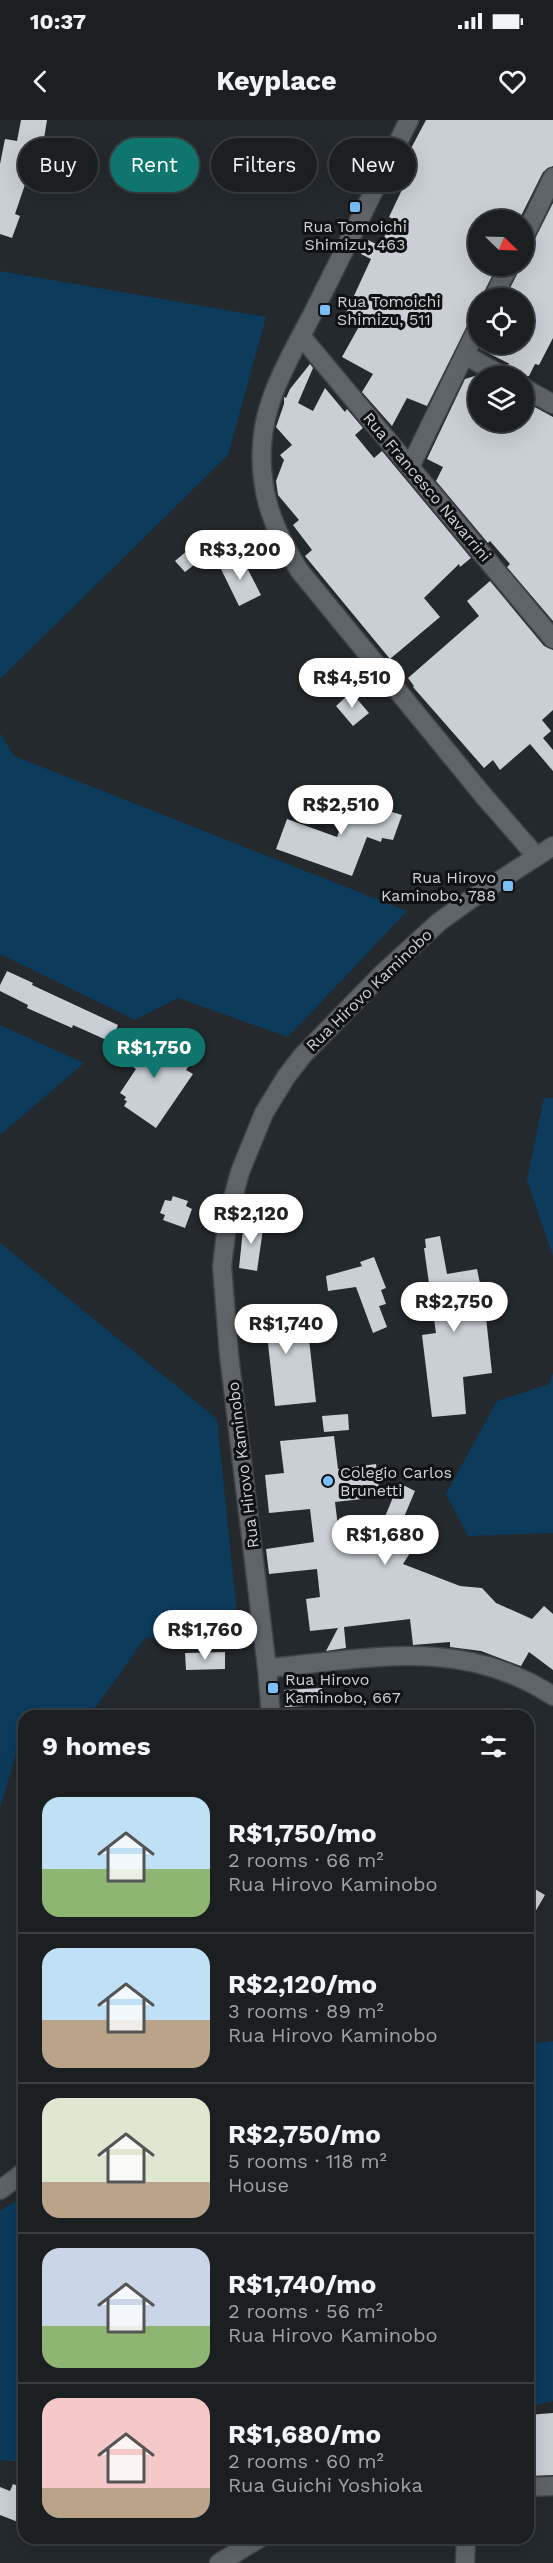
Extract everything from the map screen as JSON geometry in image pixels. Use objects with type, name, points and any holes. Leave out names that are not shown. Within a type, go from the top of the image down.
[{"type":"street","points":[[409,120],[272,399],[265,420],[262,473],[267,501],[280,540],[299,570],[483,795],[536,856]]},
{"type":"street","points":[[534,216],[553,177]]},
{"type":"street","name":"Rua Francesco Navarrini","points":[[301,336],[553,639]]},
{"type":"street","points":[[410,467],[468,349]]},
{"type":"street","points":[[465,355],[485,366]]},
{"type":"street","points":[[534,394],[553,404]]},
{"type":"street","name":"Rua Hirovo Kaminobo","points":[[270,1710],[229,1355],[222,1266],[228,1217],[240,1172],[264,1113],[286,1077],[303,1055],[382,974],[440,922],[553,846]]},
{"type":"street","points":[[267,1668],[411,1656],[462,1659],[516,1675],[553,1696]]},
{"type":"street","points":[[0,2190],[18,2176]]},
{"type":"street","points":[[534,2487],[553,2486]]},
{"type":"street","points":[[219,2563],[250,2544]]},
{"type":"street","points":[[465,2563],[466,2544]]},
{"type":"shaded area","points":[[0,271],[266,317],[228,455],[0,679]]},
{"type":"shaded area","points":[[0,733],[14,756],[407,911],[288,1037],[178,998],[135,1020],[0,954]]},
{"type":"shaded area","points":[[0,1025],[84,1063],[0,1135]]},
{"type":"shaded area","points":[[544,1098],[553,1098],[553,1256],[527,1180]]},
{"type":"shaded area","points":[[0,1243],[217,1419],[239,1635],[145,1638],[96,1707],[85,1710],[18,1710],[18,1747],[0,1808]]},
{"type":"shaded area","points":[[553,1373],[553,1533],[468,1536],[446,1494],[497,1401],[549,1384]]},
{"type":"shaded area","points":[[553,2041],[553,2401],[534,2406],[534,2043]]},
{"type":"shaded area","points":[[18,2200],[18,2462],[0,2460],[0,2211]]},
{"type":"building","points":[[21,120],[47,120],[44,138],[18,138],[18,192],[22,192],[15,214],[20,216],[12,238],[0,234],[0,164],[5,139],[17,141]]},
{"type":"building","points":[[426,120],[553,120],[553,166],[543,172],[524,210],[468,210],[468,276],[492,276],[486,288],[468,288],[468,324],[427,406],[407,398],[392,426],[362,392],[373,374],[342,357],[362,321],[346,313],[371,259],[361,254],[368,240],[380,246],[393,219],[389,217],[401,192],[416,192],[416,139]]},
{"type":"building","points":[[553,203],[553,338],[539,365],[508,366],[510,364],[490,354],[534,354],[534,288],[510,288],[516,276],[534,276],[534,241]]},
{"type":"building","points":[[310,364],[313,368],[298,403],[313,411],[325,388],[345,412],[347,409],[363,428],[355,435],[374,458],[382,451],[471,558],[460,567],[459,564],[424,598],[440,617],[390,659],[305,556],[312,550],[293,525],[299,520],[278,495],[276,481],[284,460],[280,455],[292,445],[276,427],[284,404],[284,397],[286,398],[290,389]]},
{"type":"building","points":[[468,378],[468,432],[534,432],[534,407],[553,417],[553,621],[507,567],[510,564],[490,541],[488,543],[436,481],[443,467],[427,459],[465,379]]},
{"type":"building","points":[[194,545],[204,557],[185,572],[175,561]]},
{"type":"building","points":[[241,556],[261,595],[239,606],[220,567]]},
{"type":"building","points":[[490,581],[544,646],[553,650],[553,710],[542,720],[551,731],[543,738],[553,750],[553,771],[530,744],[500,770],[493,760],[484,768],[413,687],[408,678],[479,616],[467,601]]},
{"type":"building","points":[[351,692],[369,713],[353,726],[336,706]]},
{"type":"building","points":[[351,797],[361,801],[362,798],[393,808],[392,812],[402,815],[393,840],[382,838],[381,842],[367,837],[352,876],[276,849],[287,819],[337,837]]},
{"type":"building","points":[[7,971],[118,1025],[111,1042],[27,1008],[28,1005],[0,991],[0,985]]},
{"type":"building","points":[[144,1030],[179,1056],[180,1054],[192,1061],[186,1070],[193,1074],[156,1128],[124,1106],[127,1101],[124,1100],[126,1097],[120,1093],[136,1069],[126,1062],[126,1057]]},
{"type":"building","points":[[173,1196],[188,1201],[186,1206],[192,1209],[185,1228],[163,1220],[165,1215],[160,1213],[165,1200],[171,1201]]},
{"type":"building","points":[[244,1220],[264,1222],[257,1271],[239,1268]]},
{"type":"building","points":[[440,1236],[447,1274],[477,1269],[485,1308],[492,1373],[463,1377],[466,1414],[432,1417],[422,1335],[436,1333],[424,1248],[426,1248],[425,1239]]},
{"type":"building","points":[[374,1257],[386,1288],[381,1290],[386,1304],[379,1306],[387,1327],[373,1333],[356,1287],[328,1291],[326,1276],[362,1266],[360,1262]]},
{"type":"building","points":[[306,1312],[316,1402],[275,1406],[267,1335],[241,1338],[239,1319]]},
{"type":"building","points":[[348,1414],[349,1430],[324,1432],[322,1416]]},
{"type":"building","points":[[334,1436],[338,1469],[376,1464],[380,1497],[335,1502],[339,1535],[379,1531],[399,1483],[415,1491],[404,1517],[415,1538],[399,1546],[410,1553],[403,1564],[460,1586],[482,1588],[496,1603],[532,1619],[544,1606],[553,1614],[553,1670],[529,1652],[521,1666],[481,1651],[450,1647],[450,1642],[413,1645],[410,1619],[344,1627],[346,1648],[326,1651],[338,1628],[310,1631],[306,1599],[320,1597],[317,1569],[269,1574],[266,1549],[314,1542],[310,1509],[269,1513],[265,1475],[284,1473],[280,1441]]},
{"type":"building","points":[[225,1652],[225,1669],[186,1670],[185,1653]]},
{"type":"building","points":[[322,1688],[323,1705],[285,1707],[284,1690]]},
{"type":"building","points":[[534,1889],[545,1895],[534,1914]]},
{"type":"building","points":[[553,2413],[553,2475],[534,2476],[534,2415]]},
{"type":"building","points":[[13,2484],[18,2486],[18,2522],[0,2515],[0,2487],[10,2491]]},
{"type":"place","name":"Rua Tomoichi Shimizu, 463","points":[[355,207]]},
{"type":"place","name":"Rua Tomoichi Shimizu, 511","points":[[325,310]]},
{"type":"place","name":"Rua Hirovo Kaminobo, 788","points":[[508,886]]},
{"type":"place","name":"Colegio Carlos Brunetti","points":[[328,1481]]},
{"type":"place","name":"Rua Hirovo Kaminobo, 667","points":[[273,1688]]}]
